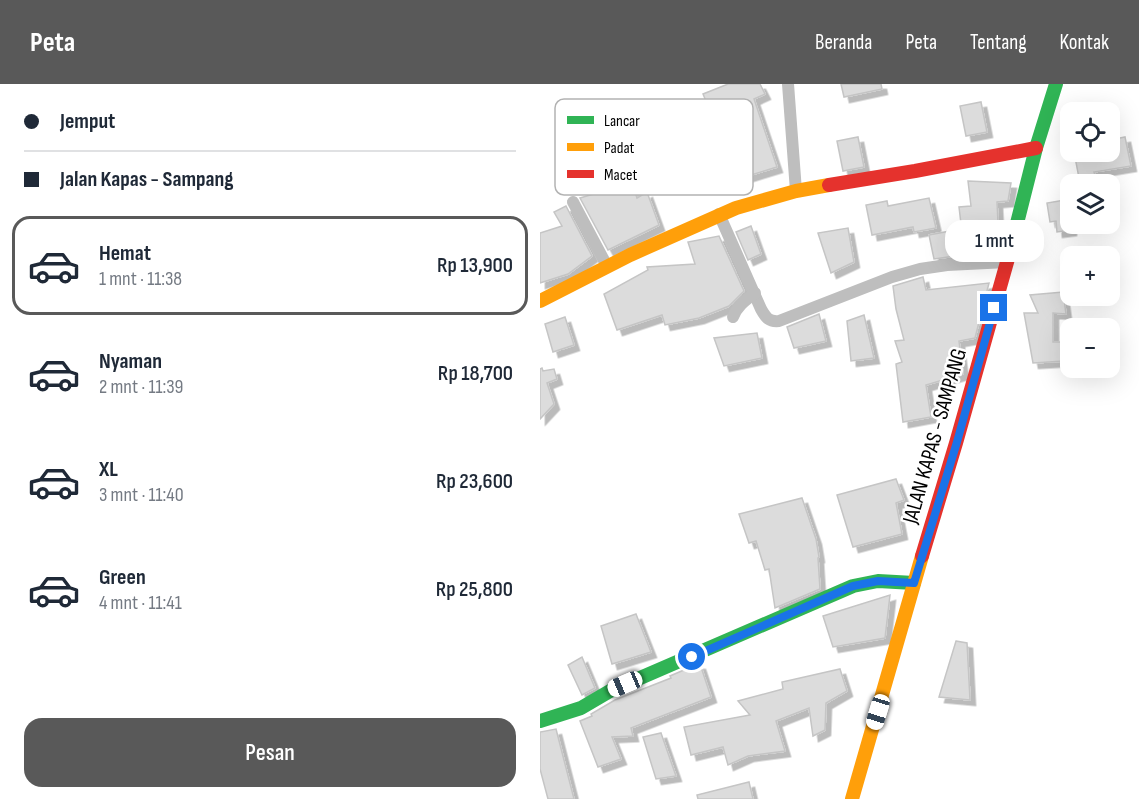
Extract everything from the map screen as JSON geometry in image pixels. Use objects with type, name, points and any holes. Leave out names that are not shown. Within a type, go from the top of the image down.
[{"type":"street","points":[[788,84],[796,191]]},
{"type":"street","name":"JALAN KAPAS - SAMPANG","points":[[852,799],[957,442],[1036,148],[1056,84]]},
{"type":"street","points":[[540,301],[607,266],[736,207],[796,191],[1036,148]]},
{"type":"street","points":[[573,202],[607,266]]},
{"type":"street","points":[[719,214],[761,309],[772,321],[779,321],[920,269],[947,264],[1007,262]]},
{"type":"street","points":[[733,317],[743,302],[755,293]]},
{"type":"street","points":[[540,721],[571,713],[610,691],[853,586],[878,581],[914,583]]},
{"type":"building","points":[[728,84],[760,84],[765,94],[754,99],[777,167],[753,174],[753,99],[705,99],[703,94]]},
{"type":"building","points":[[841,84],[881,84],[882,89],[844,97]]},
{"type":"building","points":[[981,102],[987,132],[966,136],[960,106]]},
{"type":"building","points":[[858,137],[864,167],[843,171],[837,141]]},
{"type":"building","points":[[1125,137],[1131,166],[1094,172],[1095,174],[1078,174],[1076,162],[1120,162],[1120,138]]},
{"type":"building","points":[[968,181],[1011,183],[1008,201],[997,202],[998,223],[962,232],[959,207],[971,206]]},
{"type":"building","points":[[590,195],[636,195],[637,198],[648,195],[659,225],[608,250],[580,198]]},
{"type":"building","points":[[929,198],[936,228],[914,232],[913,227],[872,235],[866,205],[887,201],[888,206]]},
{"type":"building","points":[[1060,201],[1060,232],[1057,232],[1056,221],[1050,222],[1047,203]]},
{"type":"building","points":[[566,206],[592,256],[568,274],[540,283],[540,233],[562,226],[554,212]]},
{"type":"building","points":[[751,226],[761,254],[748,260],[736,232]]},
{"type":"building","points":[[848,228],[854,262],[831,273],[818,233]]},
{"type":"building","points":[[950,231],[955,256],[934,259],[929,235]]},
{"type":"building","points":[[719,236],[744,291],[729,306],[699,318],[665,325],[662,315],[617,330],[604,294],[648,270],[647,267],[695,264],[688,242]]},
{"type":"building","points":[[923,277],[926,290],[989,283],[975,338],[959,341],[963,374],[926,385],[931,417],[903,422],[896,364],[902,362],[895,341],[904,340],[893,286]]},
{"type":"building","points":[[1060,292],[1060,306],[1065,306],[1066,314],[1053,313],[1053,342],[1060,342],[1060,361],[1033,363],[1024,313],[1038,313],[1030,295]]},
{"type":"building","points":[[819,314],[826,341],[794,348],[787,327]]},
{"type":"building","points":[[864,315],[874,358],[851,361],[847,321]]},
{"type":"building","points":[[565,317],[574,345],[553,352],[545,324]]},
{"type":"building","points":[[757,333],[762,358],[724,366],[714,338]]},
{"type":"building","points":[[542,368],[543,371],[554,369],[557,379],[547,383],[554,404],[540,419],[540,369]]},
{"type":"building","points":[[896,479],[904,500],[896,503],[902,534],[853,547],[837,495]]},
{"type":"building","points":[[802,498],[816,539],[820,589],[775,608],[769,569],[765,570],[756,541],[749,543],[739,514]]},
{"type":"building","points":[[890,595],[885,638],[833,647],[823,616]]},
{"type":"building","points":[[636,614],[651,652],[612,664],[601,626]]},
{"type":"building","points":[[956,641],[967,643],[970,700],[939,697]]},
{"type":"building","points":[[582,657],[595,688],[582,695],[568,665]]},
{"type":"building","points":[[700,664],[711,697],[631,728],[633,736],[612,737],[621,759],[598,767],[580,721],[592,716],[591,714],[615,700],[671,678],[670,676]]},
{"type":"building","points":[[840,669],[847,691],[826,703],[825,730],[813,736],[809,708],[776,721],[785,751],[748,756],[728,765],[723,747],[691,755],[684,727],[750,715],[738,701],[783,689],[782,682]]},
{"type":"building","points":[[556,729],[574,799],[548,799],[540,769],[540,732]]},
{"type":"building","points":[[661,733],[676,776],[656,779],[643,737]]},
{"type":"building","points":[[749,782],[753,799],[698,799],[697,795]]},
{"type":"traffic: fast","points":[[1009,255],[1036,148],[1056,84]]},
{"type":"traffic: fast","points":[[540,721],[581,708],[610,691],[853,586],[878,581],[914,583]]},
{"type":"traffic: slow","points":[[540,301],[630,255],[736,208],[796,191],[829,185]]},
{"type":"traffic: slow","points":[[852,799],[922,556]]},
{"type":"traffic: jam","points":[[829,185],[1036,148]]},
{"type":"traffic: jam","points":[[922,556],[1009,255]]},
{"type":"route","points":[[692,657],[853,586],[878,581],[914,583],[957,442],[994,308]]}]
